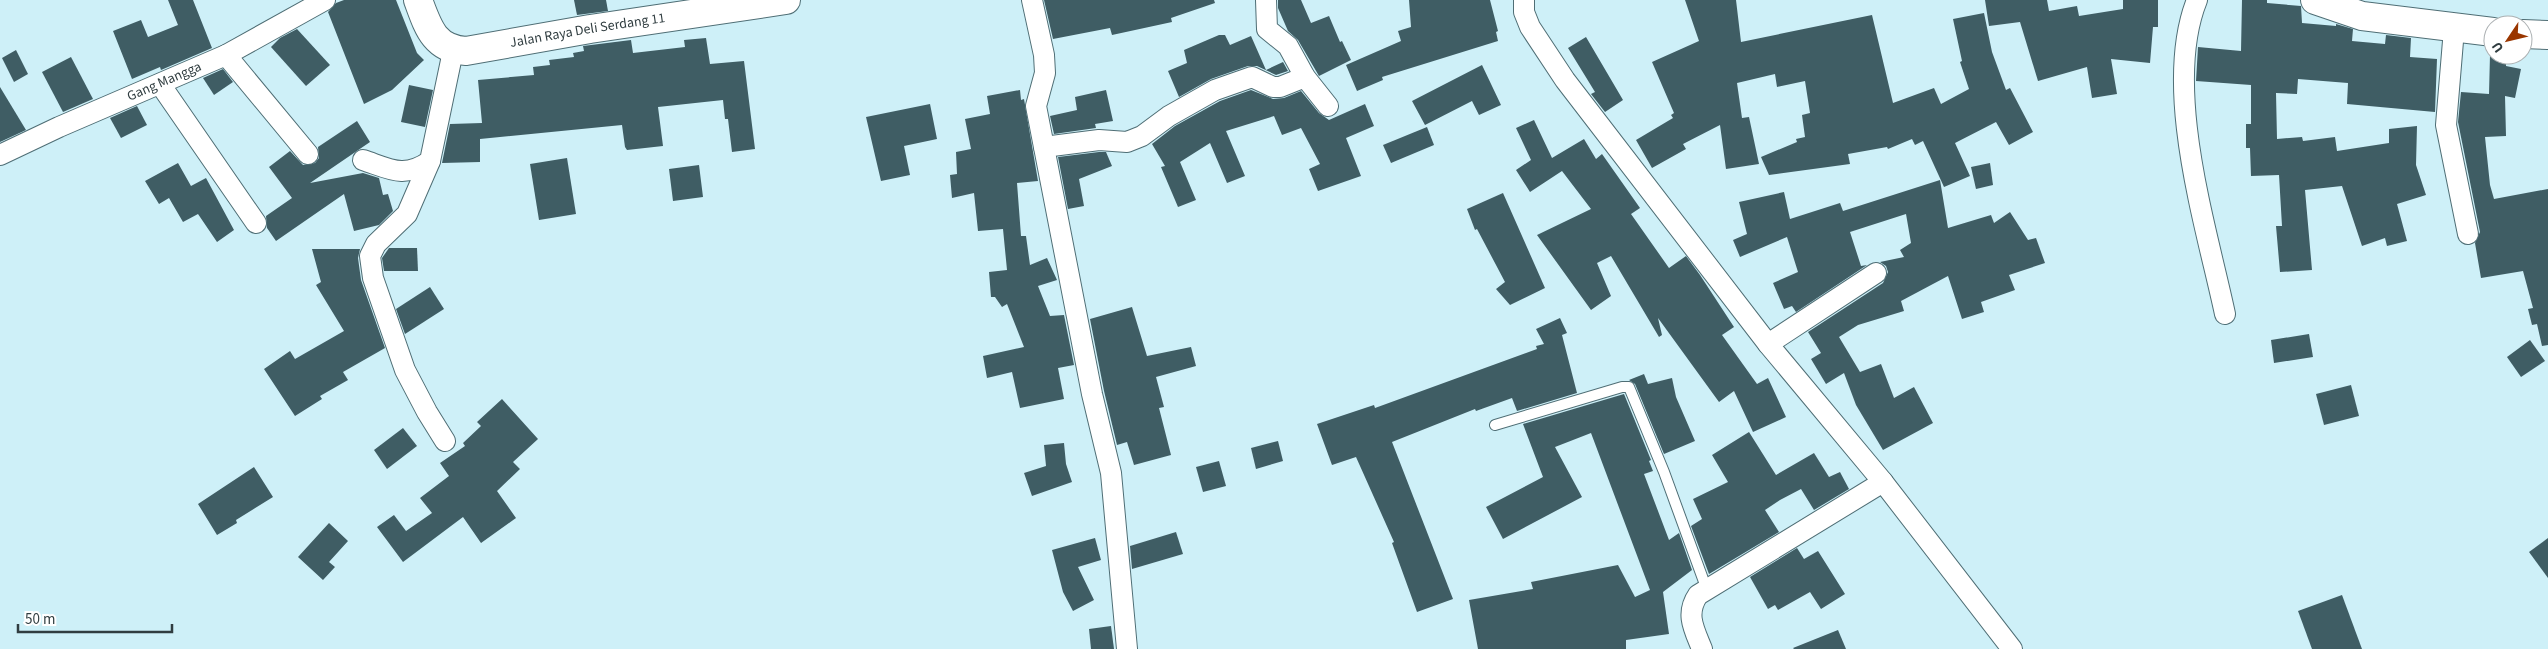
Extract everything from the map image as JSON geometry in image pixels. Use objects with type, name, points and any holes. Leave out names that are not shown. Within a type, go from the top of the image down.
[{"type":"street","name":"Gang Mangga","points":[[0,155],[226,55],[325,0]]},
{"type":"street","points":[[418,0],[428,27],[439,41],[453,51],[430,161],[407,214],[376,244],[370,256],[373,278],[405,370],[427,412],[445,440]]},
{"type":"street","name":"Jalan Raya Deli Serdang 11","points":[[453,51],[488,48],[590,29],[786,0]]},
{"type":"street","points":[[1032,0],[1044,55],[1046,74],[1036,106],[1092,394],[1111,473],[1127,649]]},
{"type":"street","points":[[1266,0],[1267,29],[1288,46],[1305,77],[1328,106]]},
{"type":"street","points":[[1524,0],[1524,12],[1530,27],[1566,80],[1768,344],[1883,482],[2012,649]]},
{"type":"street","points":[[2197,0],[2185,50],[2185,121],[2225,314]]},
{"type":"street","points":[[2315,0],[2362,16],[2483,31]]},
{"type":"street","points":[[2454,29],[2446,125],[2468,234]]},
{"type":"street","points":[[2533,34],[2548,35]]},
{"type":"street","points":[[226,55],[308,154]]},
{"type":"street","points":[[1044,147],[1098,140],[1127,142],[1142,136],[1169,116],[1215,90],[1252,77],[1273,87],[1280,87],[1305,77]]},
{"type":"street","points":[[160,84],[256,223]]},
{"type":"street","points":[[363,160],[404,173],[418,169],[430,161]]},
{"type":"street","points":[[1768,344],[1876,273]]},
{"type":"street","points":[[1702,649],[1690,617],[1692,604],[1698,595],[1883,482]]},
{"type":"lane","points":[[1495,425],[1622,387],[1629,388],[1664,472],[1707,590]]},
{"type":"building","points":[[168,0],[193,0],[212,48],[161,70],[160,67],[132,79],[113,31],[141,20],[148,37],[178,25]]},
{"type":"building","points":[[344,0],[396,0],[417,53],[424,60],[392,90],[364,104],[328,12],[336,3]]},
{"type":"building","points":[[574,0],[606,0],[608,11],[577,15]]},
{"type":"building","points":[[1044,0],[1214,0],[1215,3],[1171,18],[1172,22],[1112,35],[1110,28],[1053,39]]},
{"type":"building","points":[[1278,0],[1301,0],[1311,23],[1329,16],[1340,42],[1342,41],[1351,60],[1319,76],[1298,40],[1288,31],[1278,8]]},
{"type":"building","points":[[1409,0],[1490,0],[1498,31],[1496,32],[1498,41],[1382,77],[1383,80],[1357,91],[1346,65],[1401,41],[1398,31],[1411,27]]},
{"type":"building","points":[[1685,0],[1736,0],[1741,42],[1872,15],[1893,103],[1934,88],[1941,104],[1969,89],[1960,62],[1962,61],[1953,19],[1984,13],[1992,52],[2006,90],[2010,88],[2033,132],[2009,145],[1996,122],[1955,143],[1970,176],[1944,187],[1923,141],[1915,145],[1912,139],[1888,149],[1887,147],[1848,154],[1850,164],[1769,175],[1761,157],[1797,142],[1796,139],[1805,137],[1802,115],[1810,113],[1805,81],[1777,87],[1775,74],[1737,83],[1742,118],[1749,117],[1759,164],[1726,169],[1720,125],[1683,144],[1686,149],[1652,168],[1636,140],[1673,118],[1671,115],[1674,113],[1652,62],[1699,41]]},
{"type":"building","points":[[1985,0],[2047,0],[2049,11],[2077,6],[2079,16],[2123,9],[2123,0],[2158,0],[2158,27],[2153,27],[2150,63],[2111,59],[2117,94],[2092,98],[2087,67],[2038,81],[2020,22],[1989,26]]},
{"type":"building","points":[[2242,0],[2267,0],[2267,3],[2301,6],[2302,23],[2336,26],[2336,24],[2353,29],[2352,41],[2385,44],[2386,35],[2411,38],[2410,57],[2437,59],[2435,112],[2347,104],[2348,83],[2298,79],[2297,94],[2276,93],[2277,139],[2302,137],[2303,141],[2335,137],[2337,151],[2389,143],[2389,129],[2417,126],[2416,165],[2426,195],[2397,204],[2407,241],[2387,246],[2385,238],[2362,246],[2342,186],[2305,190],[2312,270],[2280,272],[2276,226],[2282,226],[2279,175],[2251,176],[2250,148],[2246,148],[2246,124],[2251,124],[2251,85],[2196,81],[2198,47],[2241,51]]},
{"type":"building","points":[[297,29],[330,65],[306,86],[271,47],[280,38]]},
{"type":"building","points":[[1219,35],[1225,35],[1230,45],[1251,36],[1266,70],[1283,62],[1288,71],[1276,75],[1257,66],[1248,66],[1211,79],[1179,97],[1168,71],[1187,63],[1184,50]]},
{"type":"building","points":[[1586,37],[1623,100],[1605,112],[1591,94],[1595,92],[1568,48]]},
{"type":"building","points":[[706,38],[710,64],[744,61],[755,149],[732,152],[728,119],[725,119],[723,100],[658,107],[663,146],[627,150],[622,125],[480,139],[480,162],[442,163],[450,124],[482,123],[478,80],[534,75],[533,67],[550,65],[549,60],[574,57],[573,53],[584,51],[583,46],[631,40],[633,53],[685,47],[684,40]]},
{"type":"building","points":[[16,50],[28,74],[14,82],[2,58]]},
{"type":"building","points":[[71,57],[93,99],[63,112],[42,72]]},
{"type":"building","points":[[1482,65],[1501,105],[1479,115],[1472,101],[1425,125],[1412,101]]},
{"type":"building","points":[[2490,65],[2506,65],[2521,69],[2515,98],[2505,96],[2506,136],[2485,137],[2490,185],[2494,199],[2548,189],[2548,345],[2542,346],[2537,324],[2532,325],[2528,309],[2533,308],[2523,271],[2481,278],[2475,243],[2480,232],[2458,122],[2461,92],[2489,94]]},
{"type":"building","points":[[223,69],[233,82],[214,95],[203,78]]},
{"type":"building","points":[[409,85],[433,90],[425,127],[401,122]]},
{"type":"building","points":[[0,87],[26,130],[0,142]]},
{"type":"building","points":[[1020,90],[1021,100],[1024,99],[1038,181],[1017,183],[1021,236],[1026,236],[1030,265],[1047,258],[1057,280],[1038,286],[1050,316],[1064,315],[1074,365],[1058,368],[1064,399],[1020,408],[1012,372],[987,378],[983,356],[1024,347],[1007,304],[1002,307],[995,297],[991,297],[989,272],[1007,270],[1003,229],[978,231],[974,193],[952,198],[950,175],[957,174],[956,152],[971,149],[965,119],[990,114],[987,96]]},
{"type":"building","points":[[1106,90],[1113,121],[1095,124],[1096,128],[1054,134],[1050,116],[1077,110],[1075,97]]},
{"type":"building","points":[[1251,90],[1273,99],[1284,98],[1301,91],[1319,113],[1329,120],[1365,104],[1374,126],[1346,138],[1361,176],[1318,191],[1309,169],[1320,164],[1301,128],[1282,135],[1274,116],[1226,131],[1245,176],[1227,183],[1210,143],[1180,162],[1196,200],[1178,207],[1161,167],[1165,166],[1152,144],[1175,126],[1220,101]]},
{"type":"building","points":[[930,104],[937,139],[904,146],[910,175],[881,181],[866,117]]},
{"type":"building","points":[[137,106],[147,125],[121,138],[110,118]]},
{"type":"building","points":[[1534,120],[1552,158],[1584,139],[1596,159],[1602,154],[1640,208],[1631,214],[1669,268],[1686,256],[1700,275],[1734,327],[1722,335],[1757,384],[1768,378],[1786,417],[1753,432],[1734,391],[1719,402],[1658,318],[1662,335],[1659,337],[1611,256],[1597,263],[1611,296],[1591,310],[1537,235],[1591,209],[1562,171],[1530,192],[1516,170],[1531,160],[1516,128]]},
{"type":"building","points":[[357,121],[370,142],[310,183],[363,173],[379,178],[383,195],[388,194],[393,211],[379,225],[354,231],[344,194],[276,241],[267,228],[266,216],[292,198],[269,167],[290,151],[303,165],[315,163],[319,158],[318,147]]},
{"type":"building","points":[[1427,127],[1434,145],[1391,163],[1383,145]]},
{"type":"building","points":[[1106,152],[1112,166],[1079,179],[1084,206],[1068,209],[1058,157]]},
{"type":"building","points":[[567,158],[576,214],[539,220],[530,164]]},
{"type":"building","points":[[178,163],[191,186],[206,178],[234,230],[217,242],[198,214],[183,222],[169,198],[159,204],[145,181]]},
{"type":"building","points":[[1990,163],[1993,185],[1976,189],[1971,167]]},
{"type":"building","points":[[699,165],[703,197],[673,201],[669,169]]},
{"type":"building","points":[[1940,180],[1948,228],[1991,215],[1994,223],[2010,212],[2028,240],[2036,238],[2045,263],[2009,275],[2015,290],[1981,302],[1984,312],[1962,319],[1948,276],[1901,301],[1904,311],[1858,325],[1839,337],[1860,372],[1881,364],[1894,398],[1914,387],[1933,423],[1883,450],[1856,405],[1844,373],[1826,384],[1811,359],[1821,353],[1808,332],[1883,283],[1888,272],[1886,266],[1880,262],[1904,257],[1900,250],[1911,243],[1906,214],[1850,232],[1861,266],[1867,265],[1796,312],[1792,306],[1784,309],[1773,283],[1798,272],[1787,237],[1740,257],[1733,240],[1747,234],[1739,202],[1784,192],[1790,219],[1840,203],[1843,211]]},
{"type":"building","points":[[1503,193],[1545,288],[1510,305],[1496,289],[1505,282],[1477,229],[1475,230],[1467,209]]},
{"type":"building","points":[[389,248],[417,248],[418,271],[384,271],[382,258]]},
{"type":"building","points":[[312,249],[360,249],[358,258],[361,280],[385,348],[343,372],[348,380],[320,396],[322,399],[295,416],[264,369],[290,351],[295,359],[344,331],[316,285],[321,282]]},
{"type":"building","points":[[430,287],[444,309],[405,334],[396,309]]},
{"type":"building","points":[[1132,307],[1147,356],[1191,347],[1196,366],[1156,377],[1164,407],[1159,408],[1171,455],[1134,465],[1127,442],[1117,445],[1090,319]]},
{"type":"building","points":[[1560,318],[1567,333],[1562,335],[1577,393],[1517,411],[1512,398],[1476,411],[1475,409],[1392,442],[1453,599],[1417,612],[1392,543],[1394,542],[1356,457],[1332,465],[1317,424],[1374,405],[1375,408],[1537,349],[1536,346],[1544,344],[1536,329]]},
{"type":"building","points":[[2309,334],[2313,357],[2274,363],[2271,340]]},
{"type":"building","points":[[2530,340],[2545,361],[2521,377],[2507,357]]},
{"type":"building","points":[[1644,374],[1648,384],[1672,378],[1676,397],[1695,441],[1664,454],[1635,384],[1629,380]]},
{"type":"building","points":[[2351,385],[2359,416],[2324,425],[2316,394]]},
{"type":"building","points":[[1624,394],[1651,460],[1649,461],[1653,471],[1644,474],[1669,540],[1679,533],[1692,570],[1663,592],[1669,634],[1626,640],[1626,649],[1478,649],[1469,600],[1533,589],[1531,582],[1618,565],[1635,597],[1650,590],[1591,433],[1555,447],[1582,497],[1503,539],[1486,507],[1543,477],[1523,424]]},
{"type":"building","points":[[502,399],[538,439],[513,462],[520,469],[497,491],[516,518],[481,543],[463,517],[403,562],[377,527],[394,515],[406,531],[432,513],[420,498],[449,476],[440,463],[465,446],[463,443],[481,426],[477,422]]},
{"type":"building","points":[[403,428],[417,446],[387,469],[374,450]]},
{"type":"building","points":[[1749,432],[1776,475],[1814,453],[1829,477],[1840,472],[1849,489],[1814,510],[1801,489],[1780,500],[1765,510],[1779,532],[1709,574],[1691,526],[1702,519],[1693,499],[1728,482],[1712,455]]},
{"type":"building","points":[[1278,441],[1283,461],[1256,469],[1251,448]]},
{"type":"building","points":[[1064,443],[1066,464],[1072,482],[1032,496],[1024,473],[1046,466],[1044,445]]},
{"type":"building","points":[[1219,461],[1226,486],[1203,492],[1196,467]]},
{"type":"building","points":[[254,467],[273,497],[236,520],[237,523],[217,535],[198,504]]},
{"type":"building","points":[[329,523],[348,541],[329,562],[335,567],[323,580],[298,557]]},
{"type":"building","points":[[1176,532],[1183,554],[1132,569],[1130,546]]},
{"type":"building","points":[[1095,538],[1101,560],[1078,567],[1094,600],[1073,611],[1063,592],[1052,550]]},
{"type":"building","points":[[2548,538],[2548,578],[2529,552]]},
{"type":"building","points":[[1797,548],[1804,559],[1818,551],[1845,594],[1821,609],[1810,592],[1778,610],[1775,605],[1768,609],[1750,577]]},
{"type":"building","points":[[2342,595],[2362,649],[2312,649],[2298,611]]},
{"type":"building","points":[[1111,626],[1114,649],[1091,649],[1089,629]]},
{"type":"building","points":[[1838,630],[1846,649],[1793,648]]}]
